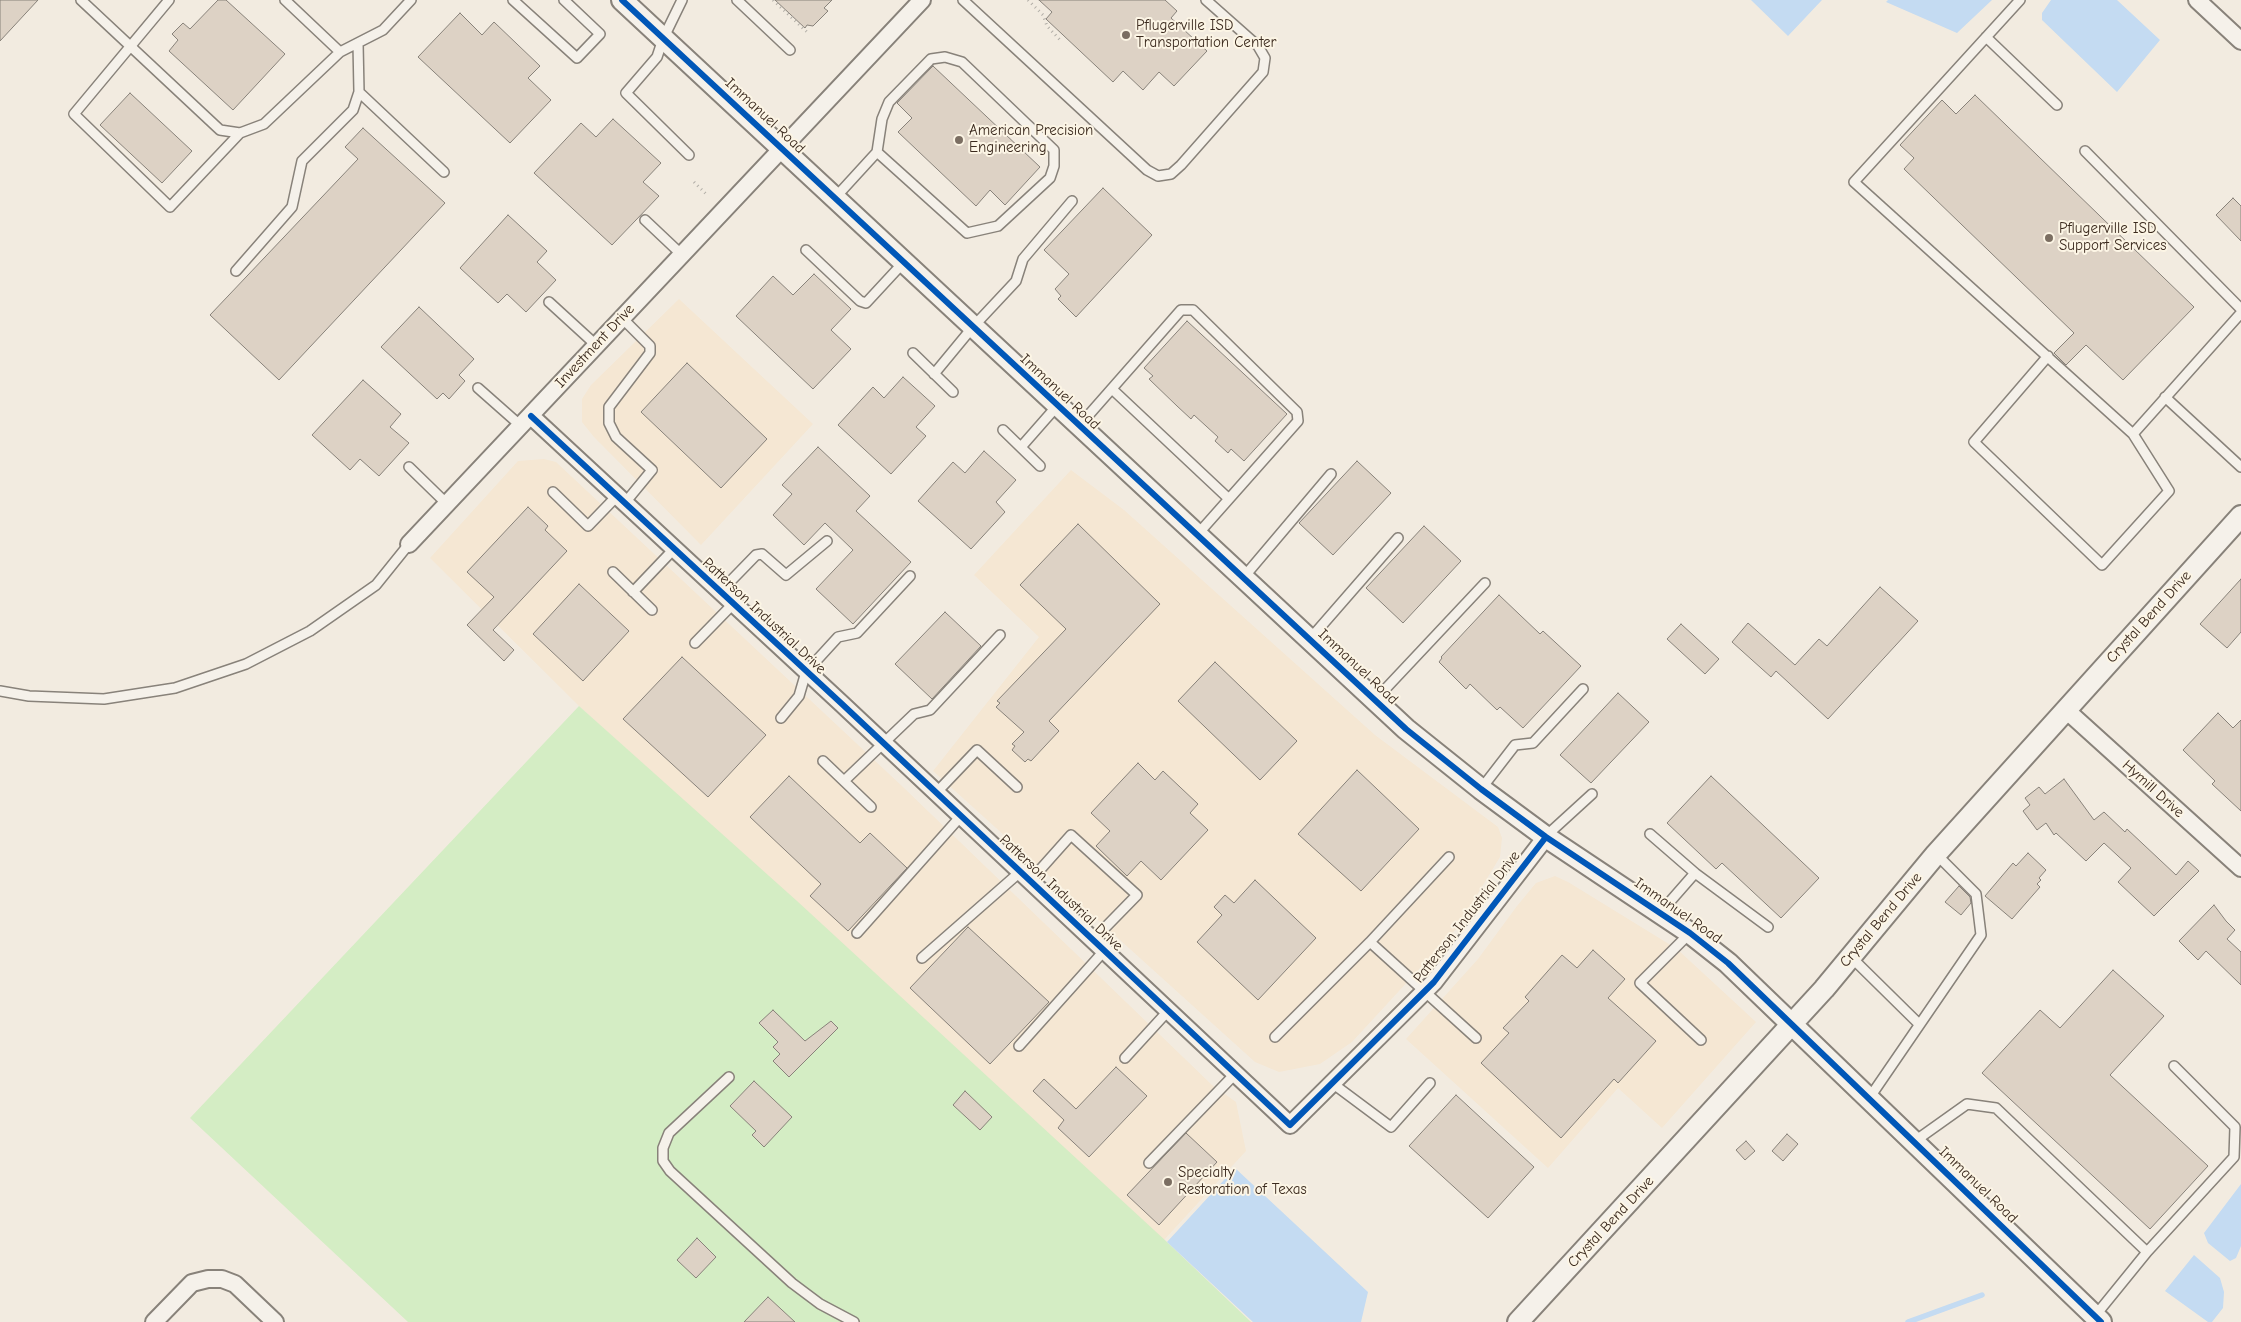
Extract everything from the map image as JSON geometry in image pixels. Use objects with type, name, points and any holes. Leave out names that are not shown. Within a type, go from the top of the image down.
[{"type":"street","name":"Immanuel Road","points":[[622,0],[972,328],[1406,729],[1481,789],[1546,837],[1690,933],[1728,962],[2098,1319]]},
{"type":"street","name":"Investment Drive","points":[[409,544],[526,421],[621,317],[922,0]]},
{"type":"street","points":[[2198,0],[2241,41]]},
{"type":"street","name":"Patterson Industrial Drive","points":[[526,421],[620,500],[720,592],[1290,1125],[1426,991],[1546,837]]},
{"type":"street","name":"Crystal Bend Drive","points":[[1518,1322],[1793,1023],[1936,854],[2241,516]]},
{"type":"street","name":"Hymill Drive","points":[[2065,709],[2241,868]]},
{"type":"street","points":[[154,1322],[192,1283],[208,1279],[222,1279],[235,1284],[275,1322]]},
{"type":"lane","points":[[81,0],[220,130],[240,133]]},
{"type":"lane","points":[[169,0],[74,114],[170,207],[240,133],[264,124],[340,52],[382,30],[411,0]]},
{"type":"lane","points":[[285,0],[340,52]]},
{"type":"lane","points":[[513,0],[577,58],[600,34],[564,0]]},
{"type":"lane","points":[[682,0],[663,39],[657,57],[626,93],[688,155]]},
{"type":"lane","points":[[737,0],[790,50]]},
{"type":"lane","points":[[963,0],[1146,170],[1158,176],[1171,174],[1181,165],[1263,72],[1265,58],[1258,46],[1206,0]]},
{"type":"lane","points":[[2020,0],[1854,182],[2048,356],[2132,434],[2169,491],[2102,566],[1974,442],[2048,356]]},
{"type":"lane","points":[[1986,37],[2056,105]]},
{"type":"lane","points":[[236,271],[292,207],[302,161],[353,110],[359,92],[358,43]]},
{"type":"lane","points":[[834,199],[877,152],[882,119],[889,102],[931,59],[945,57],[962,62],[1054,150],[1054,166],[1050,178],[998,226],[967,233],[877,152]]},
{"type":"lane","points":[[359,92],[444,172]]},
{"type":"lane","points":[[2085,150],[2241,311],[2132,434]]},
{"type":"lane","points":[[934,374],[972,328],[1016,280],[1023,259],[1072,201]]},
{"type":"lane","points":[[646,220],[681,254]]},
{"type":"lane","points":[[806,250],[860,301],[866,303],[903,263]]},
{"type":"lane","points":[[549,302],[596,345]]},
{"type":"lane","points":[[1079,427],[1181,310],[1193,310],[1297,412],[1298,421],[1197,535]]},
{"type":"lane","points":[[552,492],[588,526],[620,500],[652,470],[616,437],[609,423],[609,407],[650,353],[650,346],[621,317]]},
{"type":"lane","points":[[913,353],[954,392]]},
{"type":"lane","points":[[478,388],[526,421]]},
{"type":"lane","points":[[1112,390],[1229,499]]},
{"type":"lane","points":[[2166,397],[2241,467]]},
{"type":"lane","points":[[1021,447],[1057,406]]},
{"type":"lane","points":[[1003,430],[1040,466]]},
{"type":"lane","points":[[410,467],[447,504]]},
{"type":"lane","points":[[1243,578],[1331,474]]},
{"type":"lane","points":[[1310,639],[1398,538]]},
{"type":"lane","points":[[720,592],[756,555],[762,554],[786,575],[827,541]]},
{"type":"lane","points":[[0,691],[29,696],[104,700],[175,688],[246,664],[310,631],[376,585],[409,544]]},
{"type":"lane","points":[[633,592],[674,550]]},
{"type":"lane","points":[[612,572],[652,610]]},
{"type":"lane","points":[[781,718],[799,696],[806,672],[838,637],[857,632],[910,576]]},
{"type":"lane","points":[[1375,700],[1485,583]]},
{"type":"lane","points":[[695,643],[733,604]]},
{"type":"lane","points":[[844,781],[914,714],[930,710],[1000,635]]},
{"type":"lane","points":[[1481,789],[1515,746],[1533,743],[1583,690]]},
{"type":"lane","points":[[936,793],[977,750],[1017,787]]},
{"type":"lane","points":[[823,761],[871,807]]},
{"type":"lane","points":[[1546,837],[1592,794]]},
{"type":"lane","points":[[857,933],[961,816]]},
{"type":"lane","points":[[1650,834],[1695,873],[1768,926]]},
{"type":"lane","points":[[922,958],[1025,876],[1071,835],[1136,895],[1099,946],[1018,1046]]},
{"type":"lane","points":[[1870,1097],[1980,935],[1976,894],[1936,854]]},
{"type":"lane","points":[[1275,1037],[1370,942],[1449,857]]},
{"type":"lane","points":[[1660,913],[1695,873]]},
{"type":"lane","points":[[1690,933],[1640,983],[1701,1040]]},
{"type":"lane","points":[[1370,942],[1476,1038]]},
{"type":"lane","points":[[1851,956],[1919,1024]]},
{"type":"lane","points":[[1125,1058],[1168,1011]]},
{"type":"lane","points":[[2098,1319],[2147,1252],[2234,1157],[2235,1128],[2174,1066]]},
{"type":"lane","points":[[1149,1164],[1235,1074]]},
{"type":"lane","points":[[729,1077],[669,1133],[663,1148],[663,1162],[670,1171],[792,1283],[820,1304],[854,1322]]},
{"type":"lane","points":[[1332,1083],[1391,1127],[1430,1083]]},
{"type":"lane","points":[[1914,1141],[1967,1104],[1996,1108],[2147,1252]]},
{"type":"path","points":[[773,0],[807,32]]},
{"type":"path","points":[[1028,0],[1044,15],[1047,26],[1061,41]]},
{"type":"path","points":[[694,182],[706,194]]},
{"type":"shaded area","points":[[679,299],[813,424],[701,545],[594,437],[582,422],[582,399],[591,385]]},
{"type":"shaded area","points":[[544,459],[556,462],[903,787],[1212,1085],[1236,1102],[1246,1151],[1163,1241],[579,706],[430,558],[518,461]]},
{"type":"shaded area","points":[[1071,470],[1124,510],[1375,735],[1498,827],[1502,838],[1500,857],[1457,928],[1352,1042],[1320,1064],[1279,1072],[1255,1062],[933,771],[1039,637],[974,575]]},
{"type":"shaded area","points":[[1555,876],[1568,882],[1677,949],[1756,1022],[1662,1128],[1618,1088],[1548,1168],[1406,1039],[1478,959],[1536,883]]},
{"type":"green space","points":[[579,706],[797,901],[1167,1242],[1251,1322],[408,1322],[190,1118]]},
{"type":"water","points":[[1751,0],[1822,0],[1788,36]]},
{"type":"water","points":[[1888,0],[1992,0],[1957,33],[1886,2]]},
{"type":"water","points":[[2051,0],[2117,0],[2160,40],[2117,92],[2042,20],[2042,13]]},
{"type":"water","points":[[1235,1168],[1368,1292],[1361,1322],[1253,1322],[1167,1242]]},
{"type":"water","points":[[2241,1184],[2241,1246],[2236,1258],[2230,1261],[2208,1243],[2204,1233]]},
{"type":"water","points":[[2194,1255],[2220,1278],[2224,1292],[2223,1308],[2212,1322],[2208,1322],[2165,1291]]},
{"type":"building","points":[[0,0],[38,0],[0,41]]},
{"type":"building","points":[[218,0],[226,0],[285,54],[233,110],[169,51],[178,40],[172,34],[183,23],[190,29]]},
{"type":"building","points":[[775,0],[832,0],[824,8],[828,11],[813,26],[807,25],[805,28]]},
{"type":"building","name":"Pflugerville ISD Transportation Center","points":[[1039,0],[1165,0],[1177,11],[1171,18],[1207,51],[1174,86],[1159,72],[1143,90],[1123,71],[1113,82],[1046,19],[1052,12]]},
{"type":"building","points":[[460,13],[482,35],[494,22],[540,66],[528,78],[551,100],[510,143],[418,57]]},
{"type":"building","name":"American Precision Engineering","points":[[933,66],[1040,167],[1005,205],[990,190],[976,206],[898,132],[912,118],[897,103]]},
{"type":"building","points":[[130,93],[192,151],[162,183],[100,125]]},
{"type":"building","name":"Pflugerville ISD Support Services","points":[[1975,95],[2194,307],[2123,380],[2086,345],[2066,365],[2054,353],[2074,333],[1904,169],[1914,158],[1900,145],[1942,100],[1956,114]]},
{"type":"building","points":[[613,119],[661,163],[643,182],[659,196],[612,245],[534,173],[581,123],[596,137]]},
{"type":"building","points":[[363,128],[445,203],[279,380],[210,315],[358,159],[345,147]]},
{"type":"building","points":[[1103,188],[1152,235],[1076,317],[1058,299],[1061,296],[1055,289],[1069,274],[1044,250]]},
{"type":"building","points":[[2233,198],[2241,206],[2241,241],[2216,215]]},
{"type":"building","points":[[508,215],[547,251],[537,262],[556,280],[526,312],[507,294],[498,303],[460,268]]},
{"type":"building","points":[[814,274],[851,309],[831,330],[851,349],[813,389],[736,316],[773,276],[793,295]]},
{"type":"building","points":[[419,307],[474,359],[459,375],[465,381],[449,399],[443,393],[437,399],[381,347]]},
{"type":"building","points":[[1187,321],[1287,414],[1244,461],[1231,449],[1228,453],[1215,441],[1218,437],[1194,415],[1191,419],[1177,406],[1149,379],[1153,376],[1144,368]]},
{"type":"building","points":[[687,363],[767,439],[721,488],[641,412]]},
{"type":"building","points":[[903,377],[935,406],[916,427],[926,436],[891,474],[838,425],[873,387],[884,398]]},
{"type":"building","points":[[363,380],[401,414],[390,427],[409,443],[379,476],[360,459],[350,470],[312,435]]},
{"type":"building","points":[[818,447],[870,496],[856,511],[911,562],[853,624],[816,589],[853,550],[825,523],[804,545],[773,515],[792,494],[782,485]]},
{"type":"building","points":[[984,451],[1016,480],[996,502],[1005,512],[971,549],[918,501],[953,462],[965,473]]},
{"type":"building","points":[[1357,461],[1391,493],[1333,555],[1299,523]]},
{"type":"building","points":[[528,507],[548,526],[545,530],[567,551],[493,630],[514,650],[504,661],[467,625],[494,597],[467,572]]},
{"type":"building","points":[[1078,524],[1160,604],[1049,721],[1059,731],[1031,761],[1028,759],[1025,762],[1012,750],[1015,746],[1012,744],[1024,732],[996,707],[1000,703],[997,701],[1066,629],[1020,585]]},
{"type":"building","points":[[1424,526],[1461,561],[1403,623],[1366,588]]},
{"type":"building","points":[[2241,579],[2241,632],[2227,648],[2200,624]]},
{"type":"building","points":[[579,584],[629,631],[583,681],[533,634]]},
{"type":"building","points":[[1880,587],[1918,621],[1828,719],[1776,671],[1771,677],[1732,642],[1748,623],[1795,665],[1819,639],[1827,646]]},
{"type":"building","points":[[1499,595],[1540,634],[1543,631],[1581,666],[1523,728],[1500,707],[1497,710],[1470,684],[1466,689],[1439,662],[1441,657]]},
{"type":"building","points":[[945,612],[981,646],[932,699],[895,664]]},
{"type":"building","points":[[1681,624],[1719,659],[1705,674],[1667,639]]},
{"type":"building","points":[[682,657],[766,735],[708,797],[623,719]]},
{"type":"building","points":[[1215,662],[1297,741],[1260,780],[1178,701]]},
{"type":"building","points":[[1618,693],[1649,722],[1591,783],[1560,755]]},
{"type":"building","points":[[2218,713],[2233,728],[2241,720],[2241,811],[2212,784],[2215,781],[2183,750]]},
{"type":"building","points":[[1138,763],[1155,780],[1163,771],[1198,804],[1190,813],[1208,830],[1161,880],[1141,861],[1127,876],[1096,846],[1110,831],[1091,813]]},
{"type":"building","points":[[1357,770],[1419,829],[1361,891],[1298,834]]},
{"type":"building","points":[[789,776],[860,843],[870,833],[907,868],[848,931],[810,896],[821,884],[750,817]]},
{"type":"building","points":[[1711,776],[1819,878],[1781,918],[1722,863],[1716,869],[1667,823]]},
{"type":"building","points":[[2064,779],[2094,820],[2104,812],[2125,832],[2127,829],[2176,875],[2188,861],[2199,871],[2154,916],[2118,882],[2131,868],[2104,843],[2086,861],[2056,833],[2054,835],[2046,823],[2037,830],[2023,811],[2030,805],[2025,798],[2039,787],[2045,794]]},
{"type":"building","points":[[2028,853],[2046,870],[2039,878],[2041,880],[2037,884],[2040,887],[2012,919],[1985,896],[2013,863],[2016,866]]},
{"type":"building","points":[[1255,880],[1316,938],[1258,1000],[1197,942],[1222,915],[1214,907],[1225,895],[1234,903]]},
{"type":"building","points":[[1959,886],[1970,897],[1971,903],[1961,915],[1945,902]]},
{"type":"building","points":[[2214,905],[2235,930],[2227,939],[2241,952],[2241,985],[2206,951],[2198,960],[2179,941]]},
{"type":"building","points":[[968,927],[1049,1002],[990,1064],[910,988]]},
{"type":"building","points":[[1593,950],[1625,979],[1608,998],[1656,1041],[1618,1083],[1614,1079],[1561,1138],[1481,1063],[1509,1033],[1503,1028],[1529,1001],[1525,997],[1562,955],[1577,968]]},
{"type":"building","points":[[2113,970],[2164,1016],[2110,1075],[2208,1166],[2150,1229],[1982,1073],[2040,1010],[2060,1028]]},
{"type":"building","points":[[773,1010],[805,1041],[831,1021],[838,1028],[789,1077],[773,1061],[780,1054],[773,1047],[778,1042],[759,1023]]},
{"type":"building","points":[[1116,1067],[1147,1096],[1089,1157],[1058,1128],[1064,1120],[1033,1091],[1044,1079],[1076,1109]]},
{"type":"building","points":[[754,1081],[792,1117],[764,1147],[752,1135],[756,1131],[730,1106]]},
{"type":"building","points":[[965,1091],[992,1117],[980,1130],[953,1105]]},
{"type":"building","points":[[1456,1095],[1534,1167],[1488,1218],[1409,1146]]},
{"type":"building","points":[[1186,1133],[1217,1162],[1159,1225],[1127,1195]]},
{"type":"building","points":[[1787,1134],[1798,1144],[1783,1161],[1772,1151]]},
{"type":"building","points":[[1746,1141],[1755,1151],[1745,1160],[1736,1150]]},
{"type":"building","points":[[697,1238],[716,1257],[696,1278],[677,1260]]},
{"type":"building","points":[[768,1297],[795,1322],[744,1322]]},
{"type":"waterway","points":[[1908,1322],[1982,1295]]},
{"type":"cycle path","points":[[622,0],[1406,729],[1481,789],[1546,837],[1690,933],[1728,963],[2101,1322]]},
{"type":"cycle path","points":[[531,416],[842,704],[1290,1125],[1434,982],[1546,837]]},
{"type":"place","name":"Pflugerville ISD Transportation Center","points":[[1126,35]]},
{"type":"place","name":"American Precision Engineering","points":[[959,140]]},
{"type":"place","name":"Pflugerville ISD Support Services","points":[[2049,238]]},
{"type":"place","name":"Specialty Restoration of Texas","points":[[1168,1182]]}]
